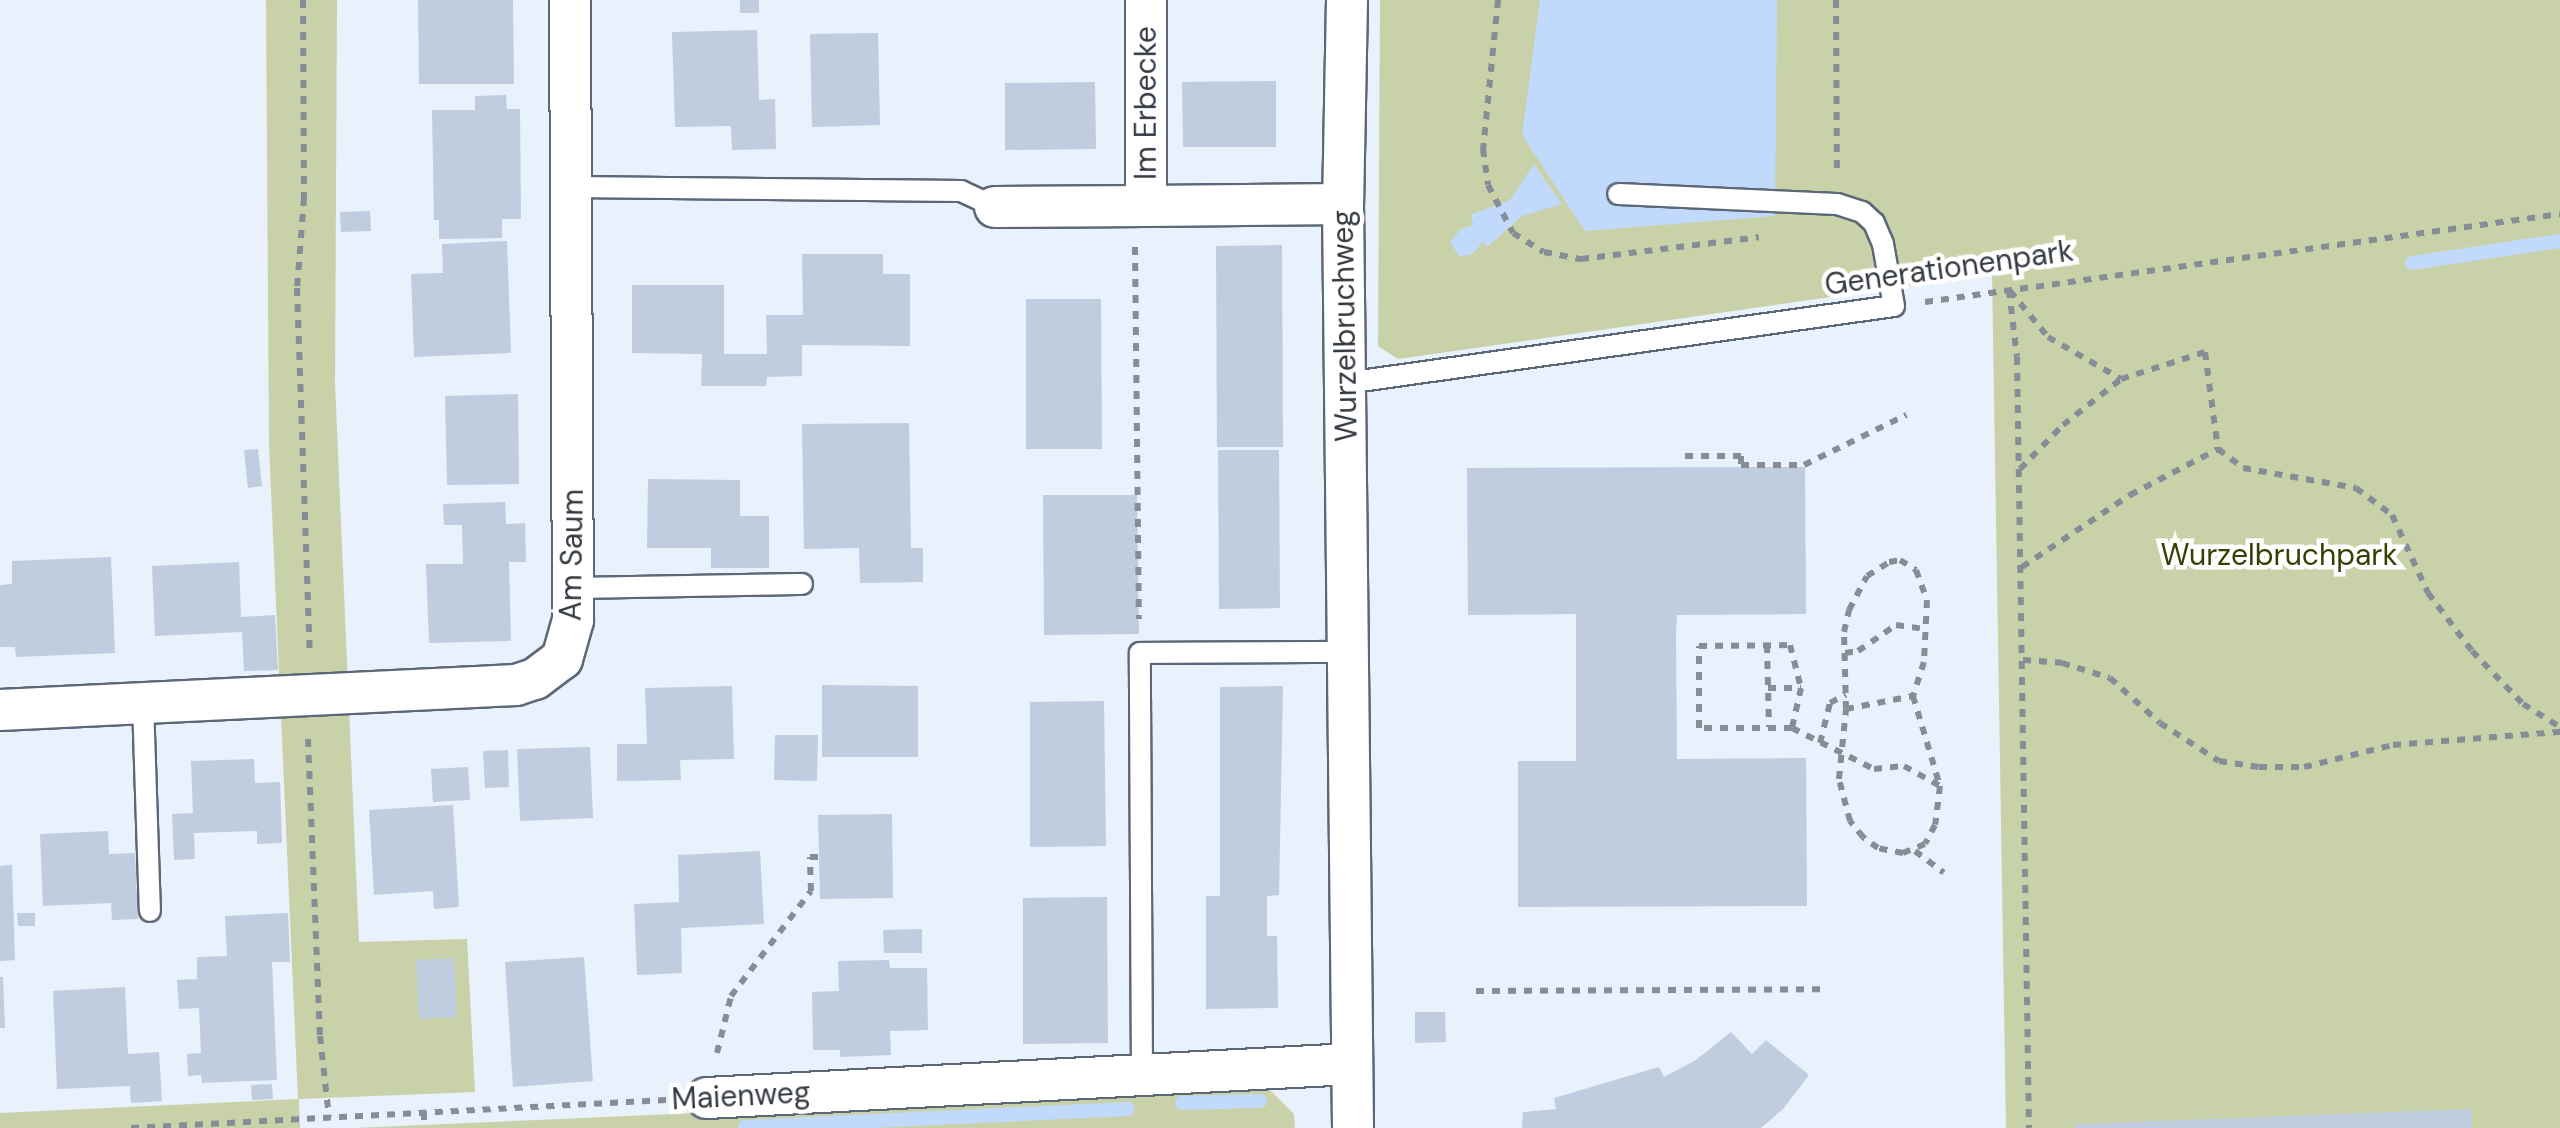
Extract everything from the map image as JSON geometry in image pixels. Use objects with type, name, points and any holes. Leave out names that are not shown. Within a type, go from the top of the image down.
[{"type":"street","name":"Am Saum","points":[[0,710],[516,685],[534,679],[562,658],[573,620],[574,588],[570,0]]},
{"type":"street","name":"Im Erbecke","points":[[1140,206],[1146,0]]},
{"type":"street","name":"Wurzelbruchweg","points":[[1346,0],[1343,204],[1352,1128]]},
{"type":"street","name":"Im Erbecke","points":[[995,207],[1343,204]]},
{"type":"street","name":"Maienweg","points":[[707,1098],[1352,1064]]},
{"type":"lane","points":[[571,188],[960,191],[995,207]]},
{"type":"lane","points":[[1618,194],[1837,204],[1862,212],[1874,223],[1883,244],[1894,306]]},
{"type":"lane","name":"Generationenpark","points":[[1346,383],[1894,306]]},
{"type":"lane","points":[[574,588],[802,584]]},
{"type":"lane","points":[[1142,1075],[1140,653],[1349,652]]},
{"type":"lane","points":[[143,703],[150,911]]},
{"type":"path","points":[[303,0],[304,198],[297,288],[320,1036],[329,1117]]},
{"type":"path","points":[[1498,0],[1482,149],[1488,185],[1513,232]]},
{"type":"path","points":[[1140,206],[1140,653]]},
{"type":"path","name":"Generationenpark","points":[[1894,306],[2560,214]]},
{"type":"path","points":[[2009,290],[2048,337],[2121,379]]},
{"type":"path","points":[[2009,290],[2017,357],[2020,470],[2029,1128]]},
{"type":"path","points":[[2020,470],[2063,425],[2121,379],[2205,352],[2218,450],[2242,468],[2356,488],[2392,514],[2428,592],[2472,651],[2522,704],[2560,730]]},
{"type":"path","points":[[1685,456],[1741,456],[1741,464],[1804,465],[1906,415]]},
{"type":"path","points":[[2022,567],[2130,495],[2218,450]]},
{"type":"path","points":[[1915,851],[1926,844],[1934,824],[1940,786],[1913,696],[1924,662],[1928,610],[1923,582],[1910,564],[1889,562],[1857,590],[1844,632],[1846,710],[1839,779],[1850,821],[1878,848],[1915,851],[1944,873]]},
{"type":"path","points":[[1844,653],[1858,651],[1896,626],[1924,629]]},
{"type":"path","points":[[1792,728],[1801,688],[1790,644],[1699,646],[1699,728],[1792,728],[1874,769],[1904,766],[1940,786]]},
{"type":"path","points":[[1767,645],[1768,727]]},
{"type":"path","points":[[2024,660],[2062,663],[2110,678],[2160,723],[2220,761],[2259,767],[2304,767],[2394,745],[2560,730]]},
{"type":"path","points":[[1768,688],[1801,688]]},
{"type":"path","points":[[1820,743],[1830,703],[1846,694]]},
{"type":"path","points":[[1846,710],[1913,696]]},
{"type":"path","points":[[707,1098],[731,996],[811,891],[810,858],[819,857]]},
{"type":"path","points":[[1476,992],[1821,989]]},
{"type":"path","name":"Maienweg","points":[[131,1128],[707,1098]]},
{"type":"path","points":[[424,1112],[424,1128]]},
{"type":"green space","points":[[266,0],[337,0],[335,383],[359,942],[467,939],[475,1092],[299,1099],[300,1128],[0,1128],[0,1113],[298,1099],[269,445]]},
{"type":"green space","name":"Wurzelbruchpark","points":[[1380,0],[2560,0],[2560,1128],[2006,1128],[1992,274],[1398,359],[1378,346]]},
{"type":"green space","points":[[1268,1088],[1294,1114],[1295,1128],[354,1128]]},
{"type":"water","points":[[1540,0],[1777,0],[1775,216],[1585,231],[1522,135]]},
{"type":"water","points":[[1534,164],[1562,204],[1522,216],[1487,247],[1483,242],[1471,255],[1459,256],[1450,242],[1461,229],[1474,225],[1470,215],[1510,200]]},
{"type":"building","points":[[418,0],[513,0],[514,84],[419,84]]},
{"type":"building","points":[[740,0],[759,0],[759,13],[740,13]]},
{"type":"building","points":[[757,30],[759,100],[775,99],[776,149],[732,150],[731,126],[675,127],[672,32]]},
{"type":"building","points":[[878,33],[880,125],[812,127],[810,34]]},
{"type":"building","points":[[1276,81],[1276,147],[1183,147],[1182,82]]},
{"type":"building","points":[[1095,82],[1096,149],[1005,150],[1005,83]]},
{"type":"building","points":[[506,95],[507,109],[520,109],[521,219],[502,219],[502,238],[439,239],[439,220],[434,220],[432,110],[475,110],[475,96]]},
{"type":"building","points":[[370,211],[371,231],[341,232],[340,212]]},
{"type":"building","points":[[507,241],[511,353],[414,357],[411,274],[443,273],[442,244]]},
{"type":"building","points":[[1282,245],[1283,447],[1217,447],[1216,246]]},
{"type":"building","points":[[802,254],[883,254],[883,274],[910,274],[910,346],[802,345],[802,376],[767,377],[766,386],[701,386],[702,354],[632,353],[632,285],[724,285],[724,354],[767,354],[766,315],[803,315]]},
{"type":"building","points":[[1026,299],[1101,299],[1102,449],[1026,449]]},
{"type":"building","points":[[518,394],[519,484],[447,485],[445,396]]},
{"type":"building","points":[[909,423],[911,548],[923,548],[923,582],[860,583],[859,548],[804,549],[802,424]]},
{"type":"building","points":[[258,449],[262,486],[248,488],[244,450]]},
{"type":"building","points":[[1218,450],[1279,450],[1280,608],[1219,609]]},
{"type":"building","points":[[1805,467],[1806,614],[1677,615],[1676,635],[1677,759],[1806,758],[1807,906],[1518,907],[1518,761],[1576,761],[1576,614],[1468,615],[1467,468]]},
{"type":"building","points":[[648,479],[740,480],[740,516],[769,516],[769,568],[711,568],[711,548],[647,548]]},
{"type":"building","points":[[1043,495],[1137,495],[1139,634],[1044,635]]},
{"type":"building","points":[[505,502],[506,524],[525,523],[526,562],[509,562],[511,641],[429,643],[426,564],[463,564],[462,525],[444,525],[443,504]]},
{"type":"building","points":[[111,557],[115,653],[16,657],[15,647],[0,647],[0,585],[12,584],[12,561]]},
{"type":"building","points":[[239,562],[241,617],[275,615],[278,670],[244,671],[242,632],[155,636],[152,566]]},
{"type":"building","points":[[822,685],[918,686],[918,757],[822,757]]},
{"type":"building","points":[[732,686],[734,759],[680,760],[681,780],[617,781],[617,744],[647,744],[645,688]]},
{"type":"building","points":[[1283,686],[1279,895],[1267,896],[1267,936],[1277,936],[1278,1008],[1206,1009],[1206,896],[1220,896],[1220,687]]},
{"type":"building","points":[[1104,701],[1106,846],[1030,847],[1030,702]]},
{"type":"building","points":[[775,735],[818,735],[817,781],[774,780]]},
{"type":"building","points":[[590,747],[593,818],[520,821],[517,749]]},
{"type":"building","points":[[508,750],[509,787],[485,788],[483,751]]},
{"type":"building","points":[[254,759],[255,783],[280,782],[282,843],[257,844],[257,831],[194,833],[195,859],[174,860],[172,814],[193,813],[191,761]]},
{"type":"building","points":[[468,767],[470,800],[433,802],[431,769]]},
{"type":"building","points":[[453,805],[459,907],[434,909],[433,891],[374,895],[369,810]]},
{"type":"building","points":[[892,814],[893,898],[820,899],[818,815]]},
{"type":"building","points":[[108,831],[109,854],[135,853],[138,919],[112,920],[111,903],[43,906],[40,834]]},
{"type":"building","points":[[760,851],[764,924],[681,928],[682,973],[637,975],[634,904],[679,902],[678,855]]},
{"type":"building","points":[[12,865],[15,960],[0,961],[0,866]]},
{"type":"building","points":[[1107,897],[1108,1043],[1023,1044],[1023,898]]},
{"type":"building","points":[[17,913],[35,913],[35,926],[18,926]]},
{"type":"building","points":[[288,913],[290,962],[272,962],[277,1080],[202,1083],[201,1075],[188,1076],[187,1054],[201,1053],[199,1008],[179,1009],[177,980],[197,979],[197,957],[227,956],[225,916]]},
{"type":"building","points":[[922,929],[922,953],[884,953],[883,930]]},
{"type":"building","points":[[584,957],[593,1081],[513,1087],[505,962]]},
{"type":"building","points":[[454,958],[457,1017],[419,1019],[416,960]]},
{"type":"building","points":[[889,960],[890,968],[927,968],[928,1030],[890,1031],[891,1055],[840,1057],[840,1050],[813,1050],[812,992],[839,991],[838,961]]},
{"type":"building","points":[[3,977],[5,1028],[0,1028]]},
{"type":"building","points":[[125,987],[128,1054],[159,1052],[162,1101],[131,1103],[130,1086],[57,1089],[53,991]]},
{"type":"building","points":[[1415,1012],[1445,1012],[1446,1042],[1415,1043]]},
{"type":"building","points":[[1731,1032],[1752,1054],[1766,1040],[1809,1075],[1783,1109],[1761,1128],[1522,1128],[1523,1112],[1556,1109],[1554,1098],[1659,1067],[1664,1077],[1696,1060]]},
{"type":"building","points":[[272,1084],[273,1099],[252,1100],[251,1085]]},
{"type":"building","points":[[2471,1109],[2472,1128],[2075,1128],[2075,1124]]},
{"type":"waterway","points":[[2412,263],[2560,241]]},
{"type":"waterway","points":[[1182,1103],[1260,1101]]},
{"type":"waterway","points":[[745,1127],[1128,1109]]}]
